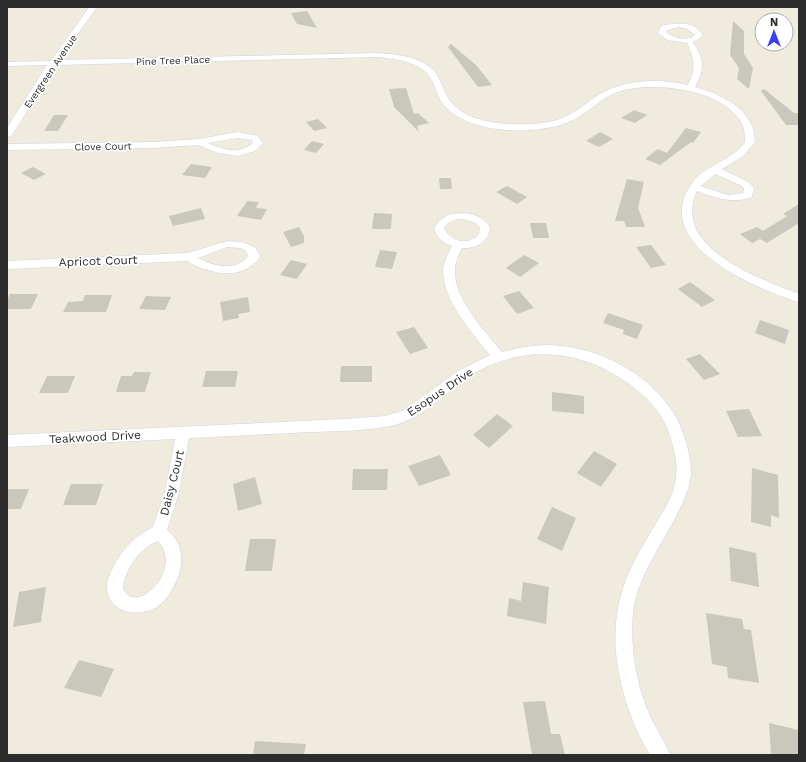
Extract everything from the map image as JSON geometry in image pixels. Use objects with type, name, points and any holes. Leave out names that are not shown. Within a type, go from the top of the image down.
[{"type":"street","name":"Evergreen Avenue","points":[[7,135],[53,63],[93,7]]},
{"type":"street","points":[[689,41],[698,56],[700,65],[698,76],[691,88],[719,99],[736,110],[746,122],[750,142],[740,154],[699,181],[688,197],[687,214],[690,225],[699,242],[718,260],[742,274],[799,298]]},
{"type":"street","name":"Pine Tree Place","points":[[7,64],[377,55],[400,57],[420,64],[431,72],[443,97],[452,108],[466,117],[493,125],[523,128],[550,125],[573,116],[595,100],[615,89],[638,84],[658,84],[691,88]]},
{"type":"street","name":"Clove Court","points":[[7,147],[153,145],[199,142],[237,136],[255,138],[258,143],[251,150],[239,153],[230,153],[217,150],[199,142]]},
{"type":"street","points":[[695,187],[724,197],[733,198],[748,195],[749,188],[745,184],[715,170]]},
{"type":"street","name":"Apricot Court","points":[[7,265],[189,257],[207,250],[234,244],[242,244],[251,249],[254,256],[251,262],[243,267],[225,270],[203,266],[189,257]]},
{"type":"street","points":[[458,244],[449,267],[449,277],[455,295],[476,328],[498,356]]},
{"type":"street","name":"Esopus Drive","points":[[183,433],[344,425],[396,419],[411,414],[468,371],[498,356],[533,349],[561,350],[586,354],[617,368],[643,386],[659,403],[671,420],[678,438],[683,458],[684,471],[682,490],[638,571],[629,594],[625,617],[624,647],[633,690],[643,720],[655,746],[661,755]]},
{"type":"street","name":"Teakwood Drive","points":[[7,441],[183,433]]},
{"type":"street","name":"Daisy Court","points":[[159,532],[167,538],[173,549],[174,561],[171,575],[162,592],[148,603],[135,606],[128,604],[120,600],[115,592],[115,581],[125,562],[136,547],[159,532],[172,492],[183,433]]},
{"type":"building","points":[[307,11],[317,28],[297,24],[291,13]]},
{"type":"building","points":[[733,21],[744,31],[744,54],[753,68],[749,89],[737,79],[739,68],[730,55]]},
{"type":"building","points":[[451,44],[476,65],[492,85],[478,87],[448,47]]},
{"type":"building","points":[[406,88],[414,114],[418,113],[429,123],[417,126],[419,132],[394,107],[389,89]]},
{"type":"building","points":[[764,89],[794,113],[799,113],[799,125],[786,125],[761,91]]},
{"type":"building","points":[[634,110],[647,115],[635,123],[621,118]]},
{"type":"building","points":[[54,115],[68,115],[58,131],[44,131]]},
{"type":"building","points":[[318,119],[327,128],[314,131],[306,122]]},
{"type":"building","points":[[686,128],[701,132],[693,143],[691,142],[660,165],[645,159],[658,149],[667,153]]},
{"type":"building","points":[[600,132],[613,139],[599,147],[586,141]]},
{"type":"building","points":[[312,141],[324,144],[316,153],[304,150]]},
{"type":"building","points":[[191,164],[212,167],[205,178],[182,175]]},
{"type":"building","points":[[33,167],[46,174],[34,180],[21,173]]},
{"type":"building","points":[[439,178],[451,178],[452,189],[440,189]]},
{"type":"building","points":[[627,179],[644,182],[638,208],[645,227],[626,227],[624,221],[615,221]]},
{"type":"building","points":[[507,186],[527,197],[517,204],[496,192]]},
{"type":"building","points":[[247,201],[259,202],[256,208],[267,209],[261,220],[237,216]]},
{"type":"building","points":[[799,204],[799,223],[767,243],[760,239],[752,243],[740,234],[757,227],[763,231],[787,216],[783,214]]},
{"type":"building","points":[[201,208],[205,219],[173,226],[169,216]]},
{"type":"building","points":[[374,213],[392,214],[391,229],[372,229]]},
{"type":"building","points":[[530,223],[546,223],[549,238],[533,238]]},
{"type":"building","points":[[299,227],[304,236],[304,243],[291,247],[283,232]]},
{"type":"building","points":[[651,245],[666,265],[651,268],[636,247]]},
{"type":"building","points":[[380,250],[397,252],[392,269],[375,267]]},
{"type":"building","points":[[524,255],[539,263],[520,277],[506,268]]},
{"type":"building","points":[[291,260],[307,264],[297,279],[280,275]]},
{"type":"building","points":[[690,282],[715,300],[702,307],[678,289]]},
{"type":"building","points":[[519,291],[534,308],[517,314],[503,296]]},
{"type":"building","points":[[10,294],[38,294],[31,309],[7,309],[7,300]]},
{"type":"building","points":[[85,295],[112,295],[106,312],[63,312],[68,302],[83,301]]},
{"type":"building","points":[[146,296],[171,297],[165,310],[139,309]]},
{"type":"building","points":[[248,297],[250,312],[238,314],[239,318],[223,321],[220,302]]},
{"type":"building","points":[[608,313],[643,325],[637,339],[623,334],[624,330],[603,323]]},
{"type":"building","points":[[760,320],[789,330],[785,344],[755,333]]},
{"type":"building","points":[[414,327],[428,348],[410,354],[396,332]]},
{"type":"building","points":[[700,354],[720,374],[704,380],[686,359]]},
{"type":"building","points":[[341,366],[372,366],[372,382],[340,382]]},
{"type":"building","points":[[206,371],[238,371],[235,387],[202,387]]},
{"type":"building","points":[[134,372],[151,372],[145,392],[116,392],[121,376],[132,376]]},
{"type":"building","points":[[47,376],[75,376],[68,393],[39,393]]},
{"type":"building","points":[[552,392],[584,396],[584,414],[552,411]]},
{"type":"building","points":[[749,409],[762,436],[738,437],[726,411]]},
{"type":"building","points":[[497,414],[513,426],[489,448],[473,435]]},
{"type":"building","points":[[594,451],[617,464],[601,487],[577,473]]},
{"type":"building","points":[[440,455],[451,475],[419,486],[408,466]]},
{"type":"building","points":[[752,468],[778,475],[779,518],[771,515],[771,527],[751,522]]},
{"type":"building","points":[[353,469],[388,469],[387,490],[352,490]]},
{"type":"building","points":[[255,477],[262,504],[238,511],[233,484]]},
{"type":"building","points":[[71,484],[103,484],[96,505],[63,505]]},
{"type":"building","points":[[7,489],[29,489],[21,509],[7,509]]},
{"type":"building","points":[[552,507],[576,518],[562,551],[537,539]]},
{"type":"building","points":[[250,539],[276,539],[272,571],[245,571]]},
{"type":"building","points":[[729,547],[756,553],[759,587],[731,581]]},
{"type":"building","points":[[523,582],[549,587],[546,624],[507,616],[509,598],[521,601]]},
{"type":"building","points":[[46,587],[41,622],[13,627],[19,592]]},
{"type":"building","points":[[706,613],[742,619],[744,629],[751,630],[759,683],[728,678],[727,667],[712,664]]},
{"type":"building","points":[[79,660],[114,669],[101,697],[64,688]]},
{"type":"building","points":[[545,701],[551,734],[560,734],[565,755],[532,755],[523,702]]},
{"type":"building","points":[[769,723],[799,730],[799,755],[771,755]]},
{"type":"building","points":[[255,741],[306,744],[304,755],[253,755]]}]
